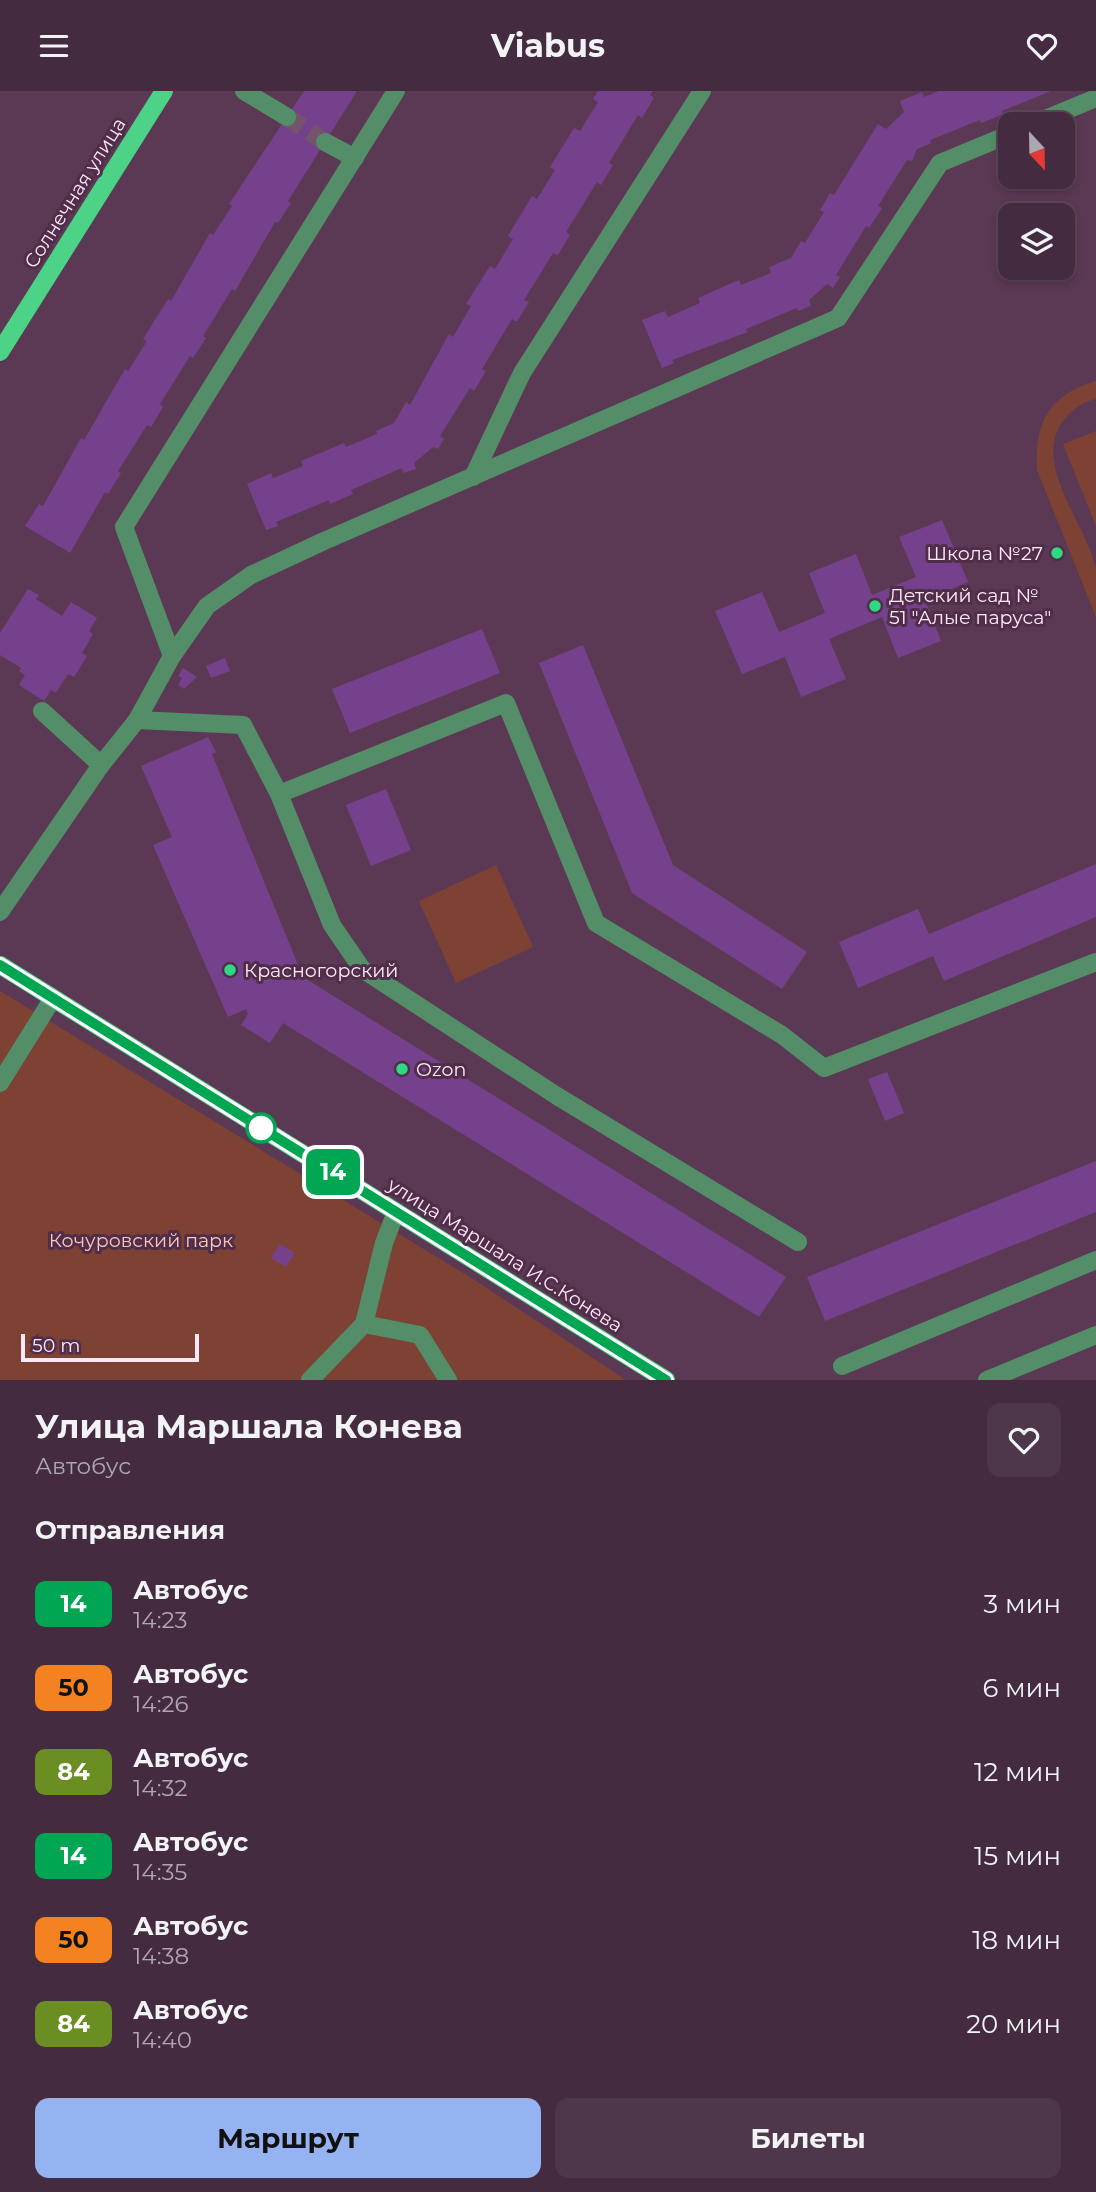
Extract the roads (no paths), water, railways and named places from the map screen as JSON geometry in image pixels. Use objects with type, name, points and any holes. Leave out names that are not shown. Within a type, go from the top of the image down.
[{"type":"main road","name":"Солнечная улица","points":[[0,352],[164,91]]},
{"type":"main road","name":"улица Маршала И.С.Конева","points":[[0,965],[666,1380]]},
{"type":"street","points":[[244,91],[287,117]]},
{"type":"street","points":[[172,656],[124,527],[396,91]]},
{"type":"street","points":[[474,477],[522,373],[702,91]]},
{"type":"street","points":[[1062,112],[1096,98]]},
{"type":"street","points":[[0,912],[101,765],[137,720],[172,656],[207,606],[251,575],[838,318],[940,163],[998,139]]},
{"type":"street","points":[[325,142],[355,158]]},
{"type":"street","points":[[279,794],[506,703],[596,923],[782,1035],[824,1068],[1096,962]]},
{"type":"street","points":[[42,711],[101,765]]},
{"type":"street","points":[[137,720],[243,725],[279,794],[332,925],[362,969],[557,1096],[798,1242]]},
{"type":"street","points":[[0,1083],[53,998]]},
{"type":"street","points":[[310,1380],[364,1324],[384,1243],[396,1212]]},
{"type":"street","points":[[842,1366],[1096,1260]]},
{"type":"street","points":[[364,1324],[420,1335],[448,1380]]},
{"type":"street","points":[[987,1380],[1096,1335]]},
{"type":"tunnel","points":[[287,117],[325,142]]},
{"type":"place","name":"Школа №27","points":[[1057,553]]},
{"type":"place","name":"Детский сад № 51 \"Алые паруса\"","points":[[875,606]]},
{"type":"place","name":"Красногорский","points":[[230,970]]},
{"type":"place","name":"Ozon","points":[[402,1069]]},
{"type":"park label","name":"Кочуровский парк","points":[[141,1240]]}]
